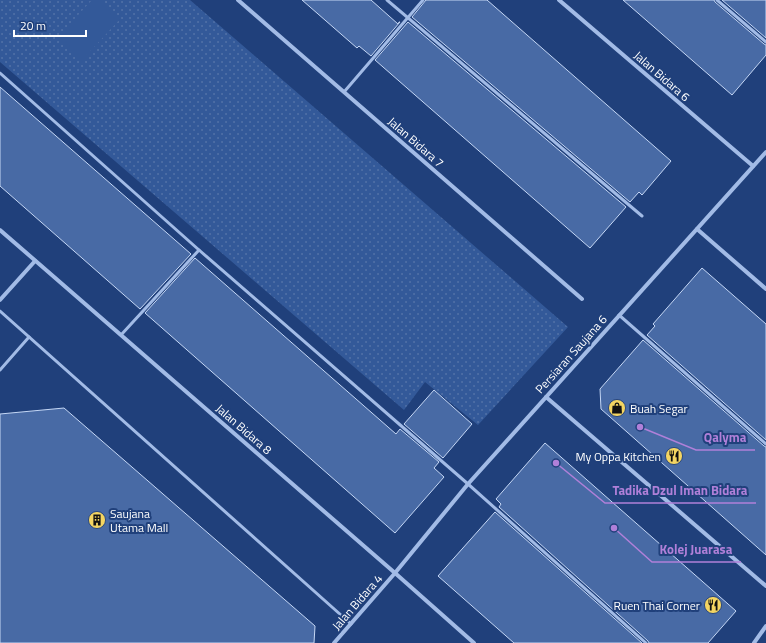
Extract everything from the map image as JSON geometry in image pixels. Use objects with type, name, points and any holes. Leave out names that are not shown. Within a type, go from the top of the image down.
[{"type":"street","name":"Jalan Bidara 7","points":[[238,0],[582,300]]},
{"type":"street","name":"Jalan Bidara 6","points":[[559,0],[753,166]]},
{"type":"street","name":"Persiaran Saujana 6","points":[[396,573],[468,484],[766,152]]},
{"type":"street","points":[[697,229],[766,289]]},
{"type":"street","name":"Jalan Bidara 8","points":[[0,230],[396,573],[474,643]]},
{"type":"street","points":[[0,300],[35,261]]},
{"type":"street","points":[[546,397],[766,586]]},
{"type":"street","name":"Jalan Bidara 4","points":[[334,643],[396,573]]},
{"type":"street","points":[[754,643],[766,626]]},
{"type":"lane","points":[[387,0],[642,216]]},
{"type":"lane","points":[[344,92],[423,0]]},
{"type":"lane","points":[[717,0],[766,42]]},
{"type":"lane","points":[[0,73],[199,250],[468,484],[646,643]]},
{"type":"lane","points":[[121,335],[199,250]]},
{"type":"lane","points":[[0,311],[350,624]]},
{"type":"lane","points":[[620,315],[766,444]]},
{"type":"lane","points":[[0,370],[29,337]]},
{"type":"shaded area","points":[[0,0],[190,0],[568,327],[478,425],[425,382],[404,410],[0,62]]},
{"type":"shaded area","points":[[92,0],[99,0],[120,19],[82,60],[58,37]]},
{"type":"building","points":[[302,0],[371,0],[398,24],[400,22],[371,56],[359,46],[357,48]]},
{"type":"building","points":[[426,0],[487,0],[671,161],[642,195],[639,192],[630,202],[412,17]]},
{"type":"building","points":[[623,0],[714,0],[766,45],[766,55],[732,95]]},
{"type":"building","points":[[722,0],[766,0],[766,38]]},
{"type":"building","points":[[408,22],[626,207],[590,248],[375,60]]},
{"type":"building","points":[[0,87],[191,254],[140,309],[0,186]]},
{"type":"building","points":[[195,258],[396,434],[400,429],[439,462],[434,468],[444,477],[395,533],[145,313]]},
{"type":"building","points":[[702,268],[766,324],[766,440],[647,335],[655,326],[653,324]]},
{"type":"building","points":[[643,340],[766,447],[766,555],[601,409],[600,389]]},
{"type":"building","points":[[434,390],[472,424],[443,458],[404,424]]},
{"type":"building","name":"Saujana Utama Mall","points":[[64,408],[315,626],[314,643],[0,643],[0,414]]},
{"type":"building","points":[[545,443],[736,611],[708,643],[649,643],[499,507],[501,504],[496,499]]},
{"type":"building","points":[[495,512],[642,643],[514,643],[438,576]]},
{"type":"place","name":"Buah Segar","points":[[617,408]]},
{"type":"place","name":"Qalyma","points":[[640,427]]},
{"type":"place","name":"My Oppa Kitchen","points":[[674,456]]},
{"type":"place","name":"Tadika Dzul Iman Bidara","points":[[556,463]]},
{"type":"place","name":"Saujana Utama Mall","points":[[97,520]]},
{"type":"place","name":"Kolej Juarasa","points":[[614,528]]},
{"type":"place","name":"Ruen Thai Corner","points":[[713,605]]}]
